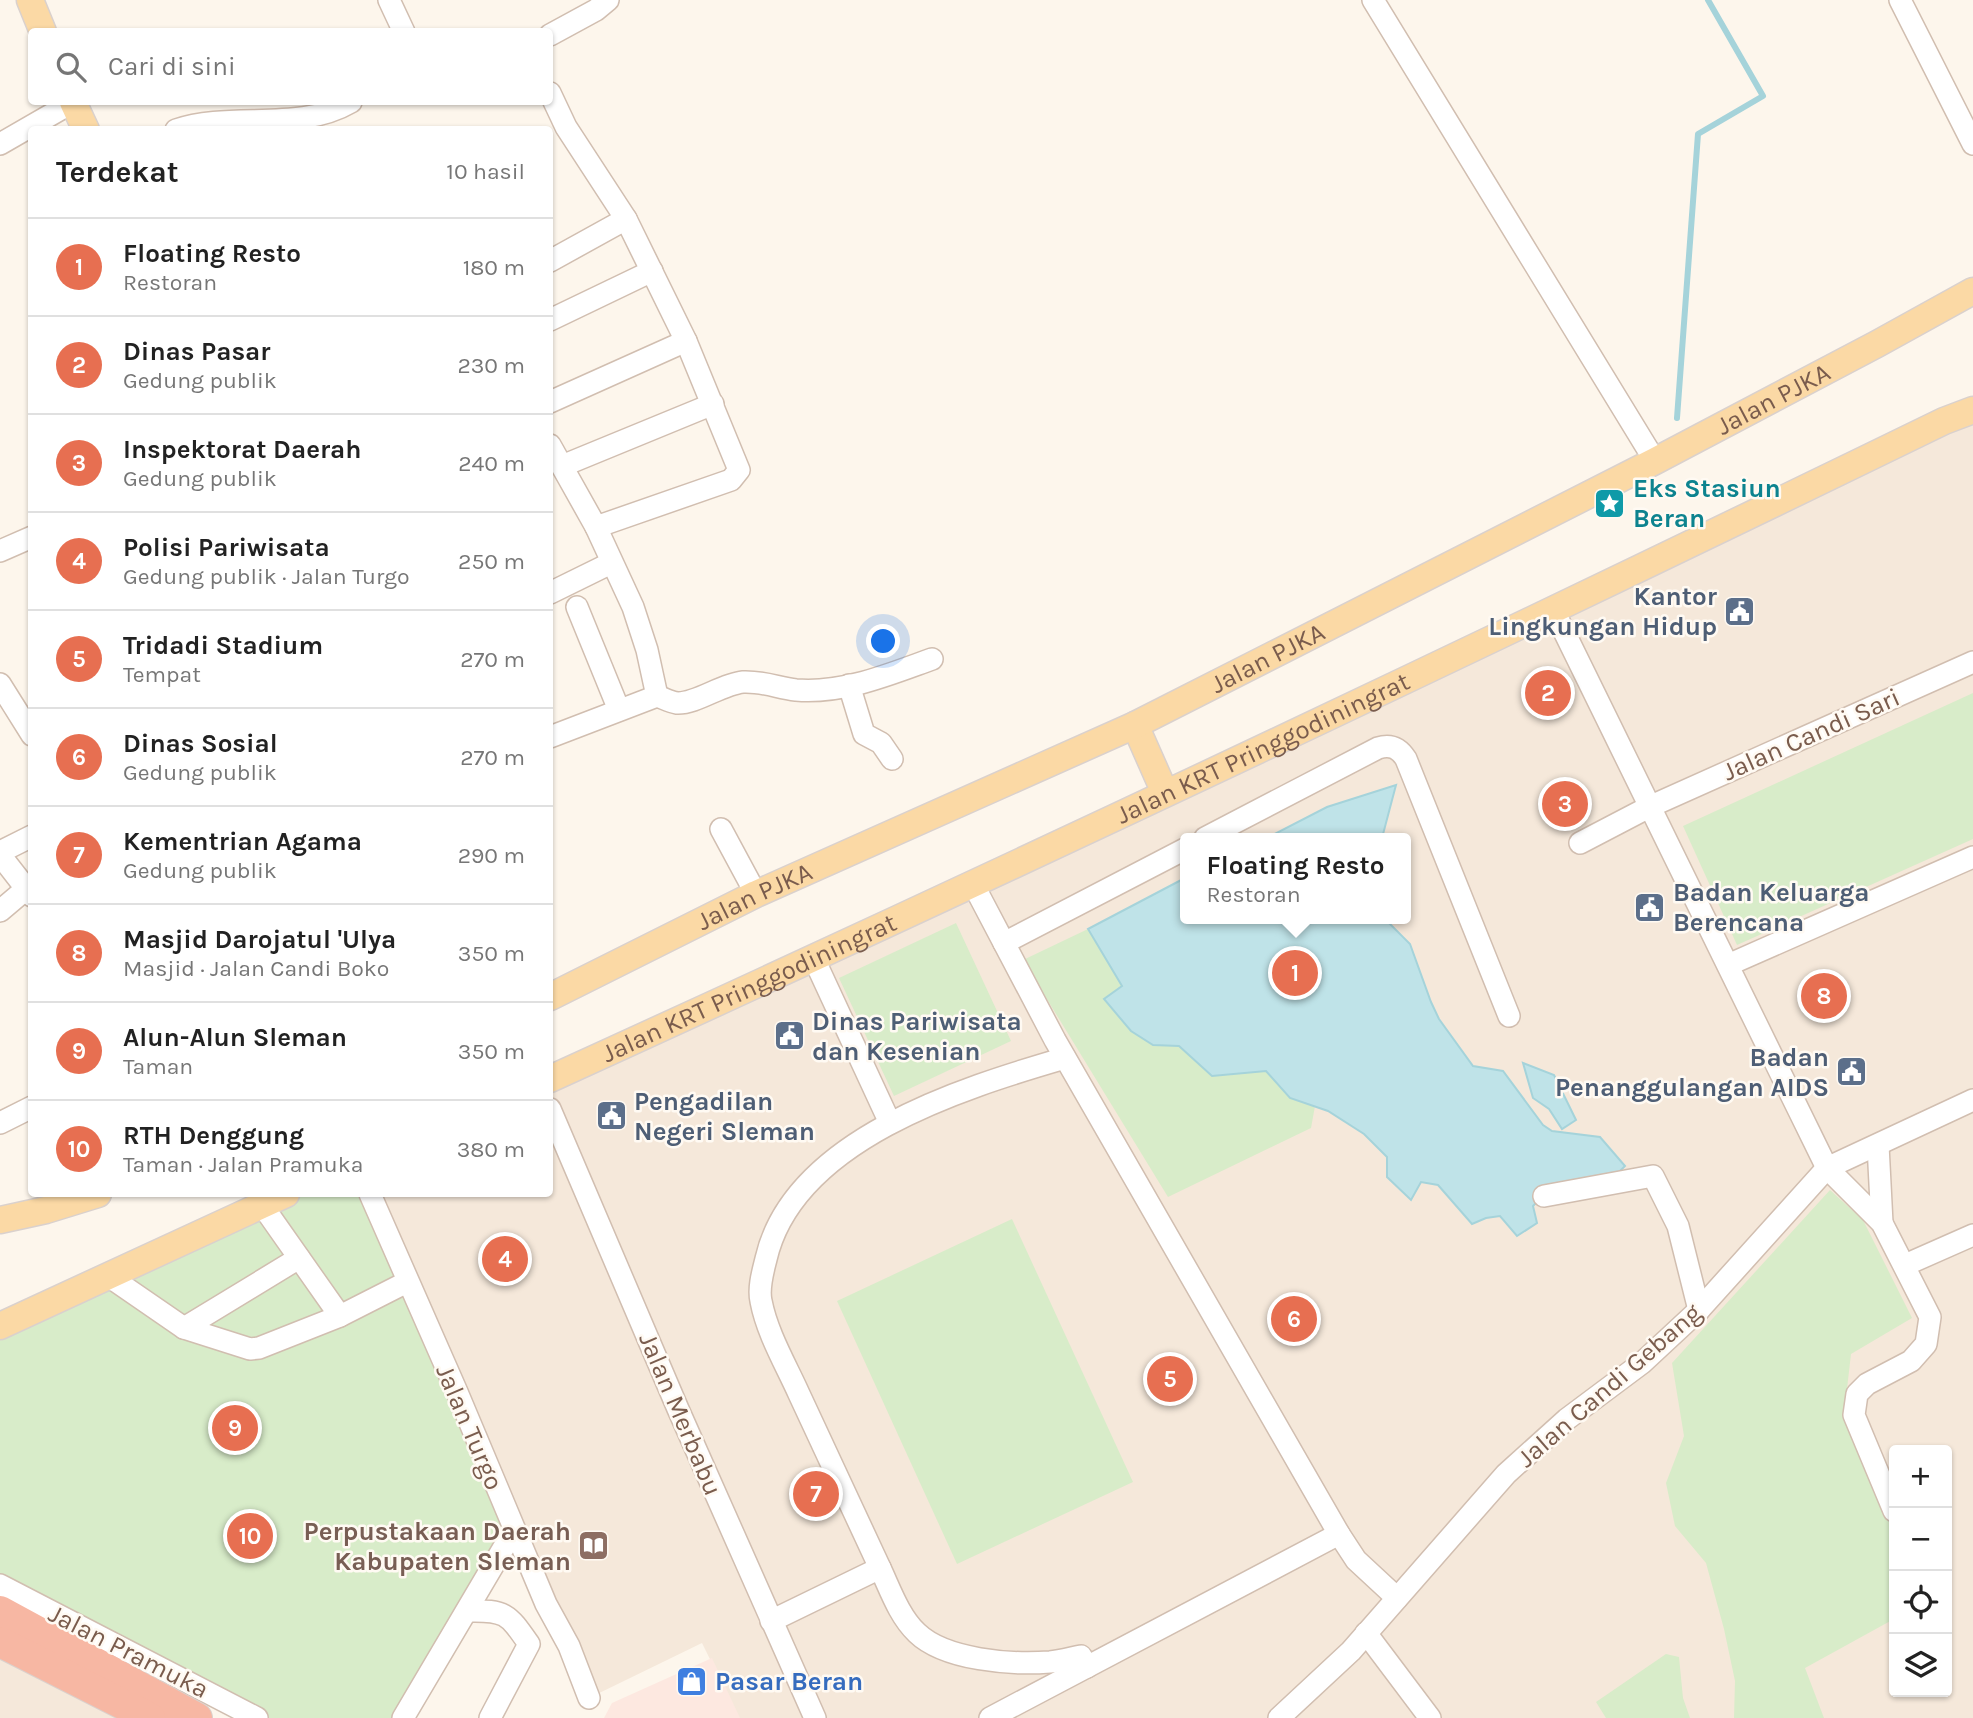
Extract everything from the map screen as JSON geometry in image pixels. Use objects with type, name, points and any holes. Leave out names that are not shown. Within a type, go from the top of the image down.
[{"type":"highway","points":[[0,1611],[197,1718]]},
{"type":"highway","points":[[0,1642],[150,1718]]},
{"type":"main road","points":[[30,0],[41,28]]},
{"type":"main road","points":[[74,105],[84,126]]},
{"type":"main road","name":"Jalan PJKA","points":[[553,996],[756,894],[1135,725],[1655,461],[1973,290]]},
{"type":"main road","name":"Jalan KRT Pringgodiningrat","points":[[553,1078],[974,884],[1554,611],[1944,421],[1973,410]]},
{"type":"main road","points":[[1135,725],[1165,793]]},
{"type":"main road","points":[[0,1220],[89,1197]]},
{"type":"main road","points":[[0,1326],[280,1197]]},
{"type":"street","points":[[390,0],[402,28]]},
{"type":"street","points":[[553,32],[580,8],[608,0]]},
{"type":"street","points":[[1373,0],[1655,461]]},
{"type":"street","points":[[1900,0],[1973,144]]},
{"type":"street","points":[[31,126],[68,105]]},
{"type":"street","points":[[196,126],[220,121],[301,118],[345,105]]},
{"type":"street","points":[[552,105],[558,132],[626,219],[686,341],[739,470],[731,480],[596,527]]},
{"type":"street","points":[[0,144],[28,128]]},
{"type":"street","points":[[553,259],[626,219]]},
{"type":"street","points":[[553,319],[652,271]]},
{"type":"street","points":[[553,401],[686,341]]},
{"type":"street","points":[[562,466],[713,404]]},
{"type":"street","points":[[553,451],[596,527],[633,607],[647,650],[656,696]]},
{"type":"street","points":[[0,551],[28,539]]},
{"type":"street","points":[[553,592],[611,563]]},
{"type":"street","points":[[577,607],[619,710]]},
{"type":"street","points":[[1554,611],[1827,1168],[1882,1223],[1930,1317],[1926,1345],[1911,1361],[1867,1384],[1857,1394],[1854,1415],[1893,1508]]},
{"type":"street","points":[[553,736],[656,696],[680,703],[742,682],[765,682],[796,690],[849,685],[872,680],[932,659]]},
{"type":"street","name":"Jalan Candi Sari","points":[[1580,843],[1649,807],[1973,662]]},
{"type":"street","points":[[0,684],[28,729]]},
{"type":"street","points":[[849,685],[864,734],[872,740],[879,740],[891,759]]},
{"type":"street","points":[[1215,833],[1378,748],[1394,747],[1402,752],[1406,759],[1509,1016]]},
{"type":"street","points":[[721,829],[756,894]]},
{"type":"street","points":[[28,837],[0,853],[28,891]]},
{"type":"street","points":[[1004,943],[1180,852]]},
{"type":"street","points":[[1728,965],[1973,857]]},
{"type":"street","points":[[974,884],[1065,1058],[1339,1534],[1356,1560],[1397,1598]]},
{"type":"street","points":[[0,911],[28,893]]},
{"type":"street","points":[[814,959],[890,1123]]},
{"type":"street","points":[[1065,1058],[974,1086],[890,1123],[823,1167],[804,1186],[780,1220],[769,1247],[760,1299],[779,1350],[880,1568],[915,1632],[934,1647],[954,1653],[1001,1661],[1050,1662],[1081,1656],[1087,1667]]},
{"type":"street","name":"Jalan Candi Gebang","points":[[1279,1718],[1351,1651],[1506,1474],[1567,1419],[1642,1363],[1699,1310],[1827,1168],[1973,1100]]},
{"type":"street","points":[[0,1124],[28,1109]]},
{"type":"street","name":"Jalan Merbabu","points":[[553,1116],[815,1718]]},
{"type":"street","points":[[1878,1145],[1882,1223]]},
{"type":"street","points":[[1544,1196],[1653,1176],[1678,1226],[1699,1310]]},
{"type":"street","name":"Jalan Turgo","points":[[371,1197],[457,1392],[545,1604],[569,1646],[589,1698]]},
{"type":"street","points":[[261,1206],[340,1316]]},
{"type":"street","points":[[1905,1265],[1973,1235]]},
{"type":"street","points":[[184,1328],[299,1258]]},
{"type":"street","points":[[110,1276],[184,1328],[250,1349],[259,1348],[340,1316],[407,1282]]},
{"type":"street","points":[[403,1718],[514,1530]]},
{"type":"street","points":[[990,1718],[1339,1534]]},
{"type":"street","points":[[771,1621],[880,1568]]},
{"type":"street","name":"Jalan Pramuka","points":[[0,1585],[257,1718]]},
{"type":"street","points":[[491,1718],[529,1644],[545,1604]]},
{"type":"street","points":[[468,1611],[498,1612],[512,1619],[529,1644]]},
{"type":"street","points":[[1366,1633],[1430,1718]]},
{"type":"shaded area","points":[[1973,410],[1973,1718],[739,1718],[702,1643],[589,1698],[371,1197],[553,1197],[553,1078]]},
{"type":"shaded area","points":[[0,1644],[147,1718],[0,1718]]},
{"type":"shaded area","name":"Pasar Beran","points":[[712,1658],[740,1718],[604,1718],[612,1703]]},
{"type":"green space","points":[[1973,693],[1973,839],[1737,945],[1683,826]]},
{"type":"green space","points":[[956,923],[1011,1041],[894,1096],[839,978]]},
{"type":"green space","points":[[1088,929],[1122,986],[1105,999],[1153,1045],[1179,1046],[1212,1076],[1266,1071],[1290,1098],[1315,1106],[1311,1128],[1168,1197],[1023,960]]},
{"type":"green space","points":[[1830,1190],[1863,1220],[1912,1318],[1851,1354],[1844,1415],[1889,1520],[1889,1622],[1805,1668],[1824,1718],[1734,1718],[1735,1681],[1706,1563],[1675,1526],[1666,1483],[1684,1436],[1672,1363]]},
{"type":"green space","points":[[278,1197],[371,1197],[514,1530],[403,1718],[257,1718],[0,1585],[0,1326]]},
{"type":"green space","points":[[1012,1219],[1133,1482],[957,1564],[837,1301]]},
{"type":"green space","points":[[1666,1654],[1679,1657],[1683,1698],[1690,1718],[1606,1718],[1596,1702]]},
{"type":"water","points":[[1396,785],[1383,833],[1277,833],[1327,807]]},
{"type":"water","points":[[1180,881],[1180,924],[1390,924],[1410,944],[1439,1019],[1473,1066],[1503,1071],[1543,1125],[1552,1131],[1600,1137],[1625,1166],[1614,1177],[1550,1188],[1533,1206],[1537,1223],[1517,1236],[1500,1216],[1472,1224],[1438,1185],[1421,1182],[1411,1200],[1387,1177],[1387,1157],[1364,1134],[1328,1111],[1290,1098],[1266,1071],[1212,1076],[1179,1046],[1153,1045],[1131,1031],[1104,999],[1122,986],[1088,929]]},
{"type":"water","points":[[1523,1063],[1554,1075],[1576,1120],[1562,1129],[1549,1109],[1533,1098]]},
{"type":"waterway","points":[[1677,418],[1698,134],[1763,96],[1708,0]]},
{"type":"place","name":"Eks Stasiun Beran","points":[[1610,503]]},
{"type":"place","name":"Kantor Lingkungan Hidup","points":[[1740,611]]},
{"type":"place","name":"Dinas Pasar","points":[[1548,693]]},
{"type":"place","name":"Inspektorat Daerah","points":[[1565,804]]},
{"type":"place","name":"Badan Keluarga Berencana","points":[[1650,907]]},
{"type":"place","name":"Floating Resto","points":[[1295,973]]},
{"type":"place","name":"Masjid Darojatul 'Ulya","points":[[1824,996]]},
{"type":"place","name":"Dinas Pariwisata dan Kesenian","points":[[789,1036]]},
{"type":"place","name":"Badan Penanggulangan AIDS","points":[[1852,1072]]},
{"type":"place","name":"Pengadilan Negeri Sleman","points":[[611,1116]]},
{"type":"place","name":"Polisi Pariwisata","points":[[505,1259]]},
{"type":"place","name":"Dinas Sosial","points":[[1294,1319]]},
{"type":"place","name":"Tridadi Stadium","points":[[1170,1379]]},
{"type":"place","name":"Alun-Alun Sleman","points":[[235,1428]]},
{"type":"place","name":"Kementrian Agama","points":[[816,1494]]},
{"type":"place","name":"RTH Denggung","points":[[250,1536]]},
{"type":"place","name":"Perpustakaan Daerah Kabupaten Sleman","points":[[594,1546]]},
{"type":"place","name":"Pasar Beran","points":[[692,1681]]}]
